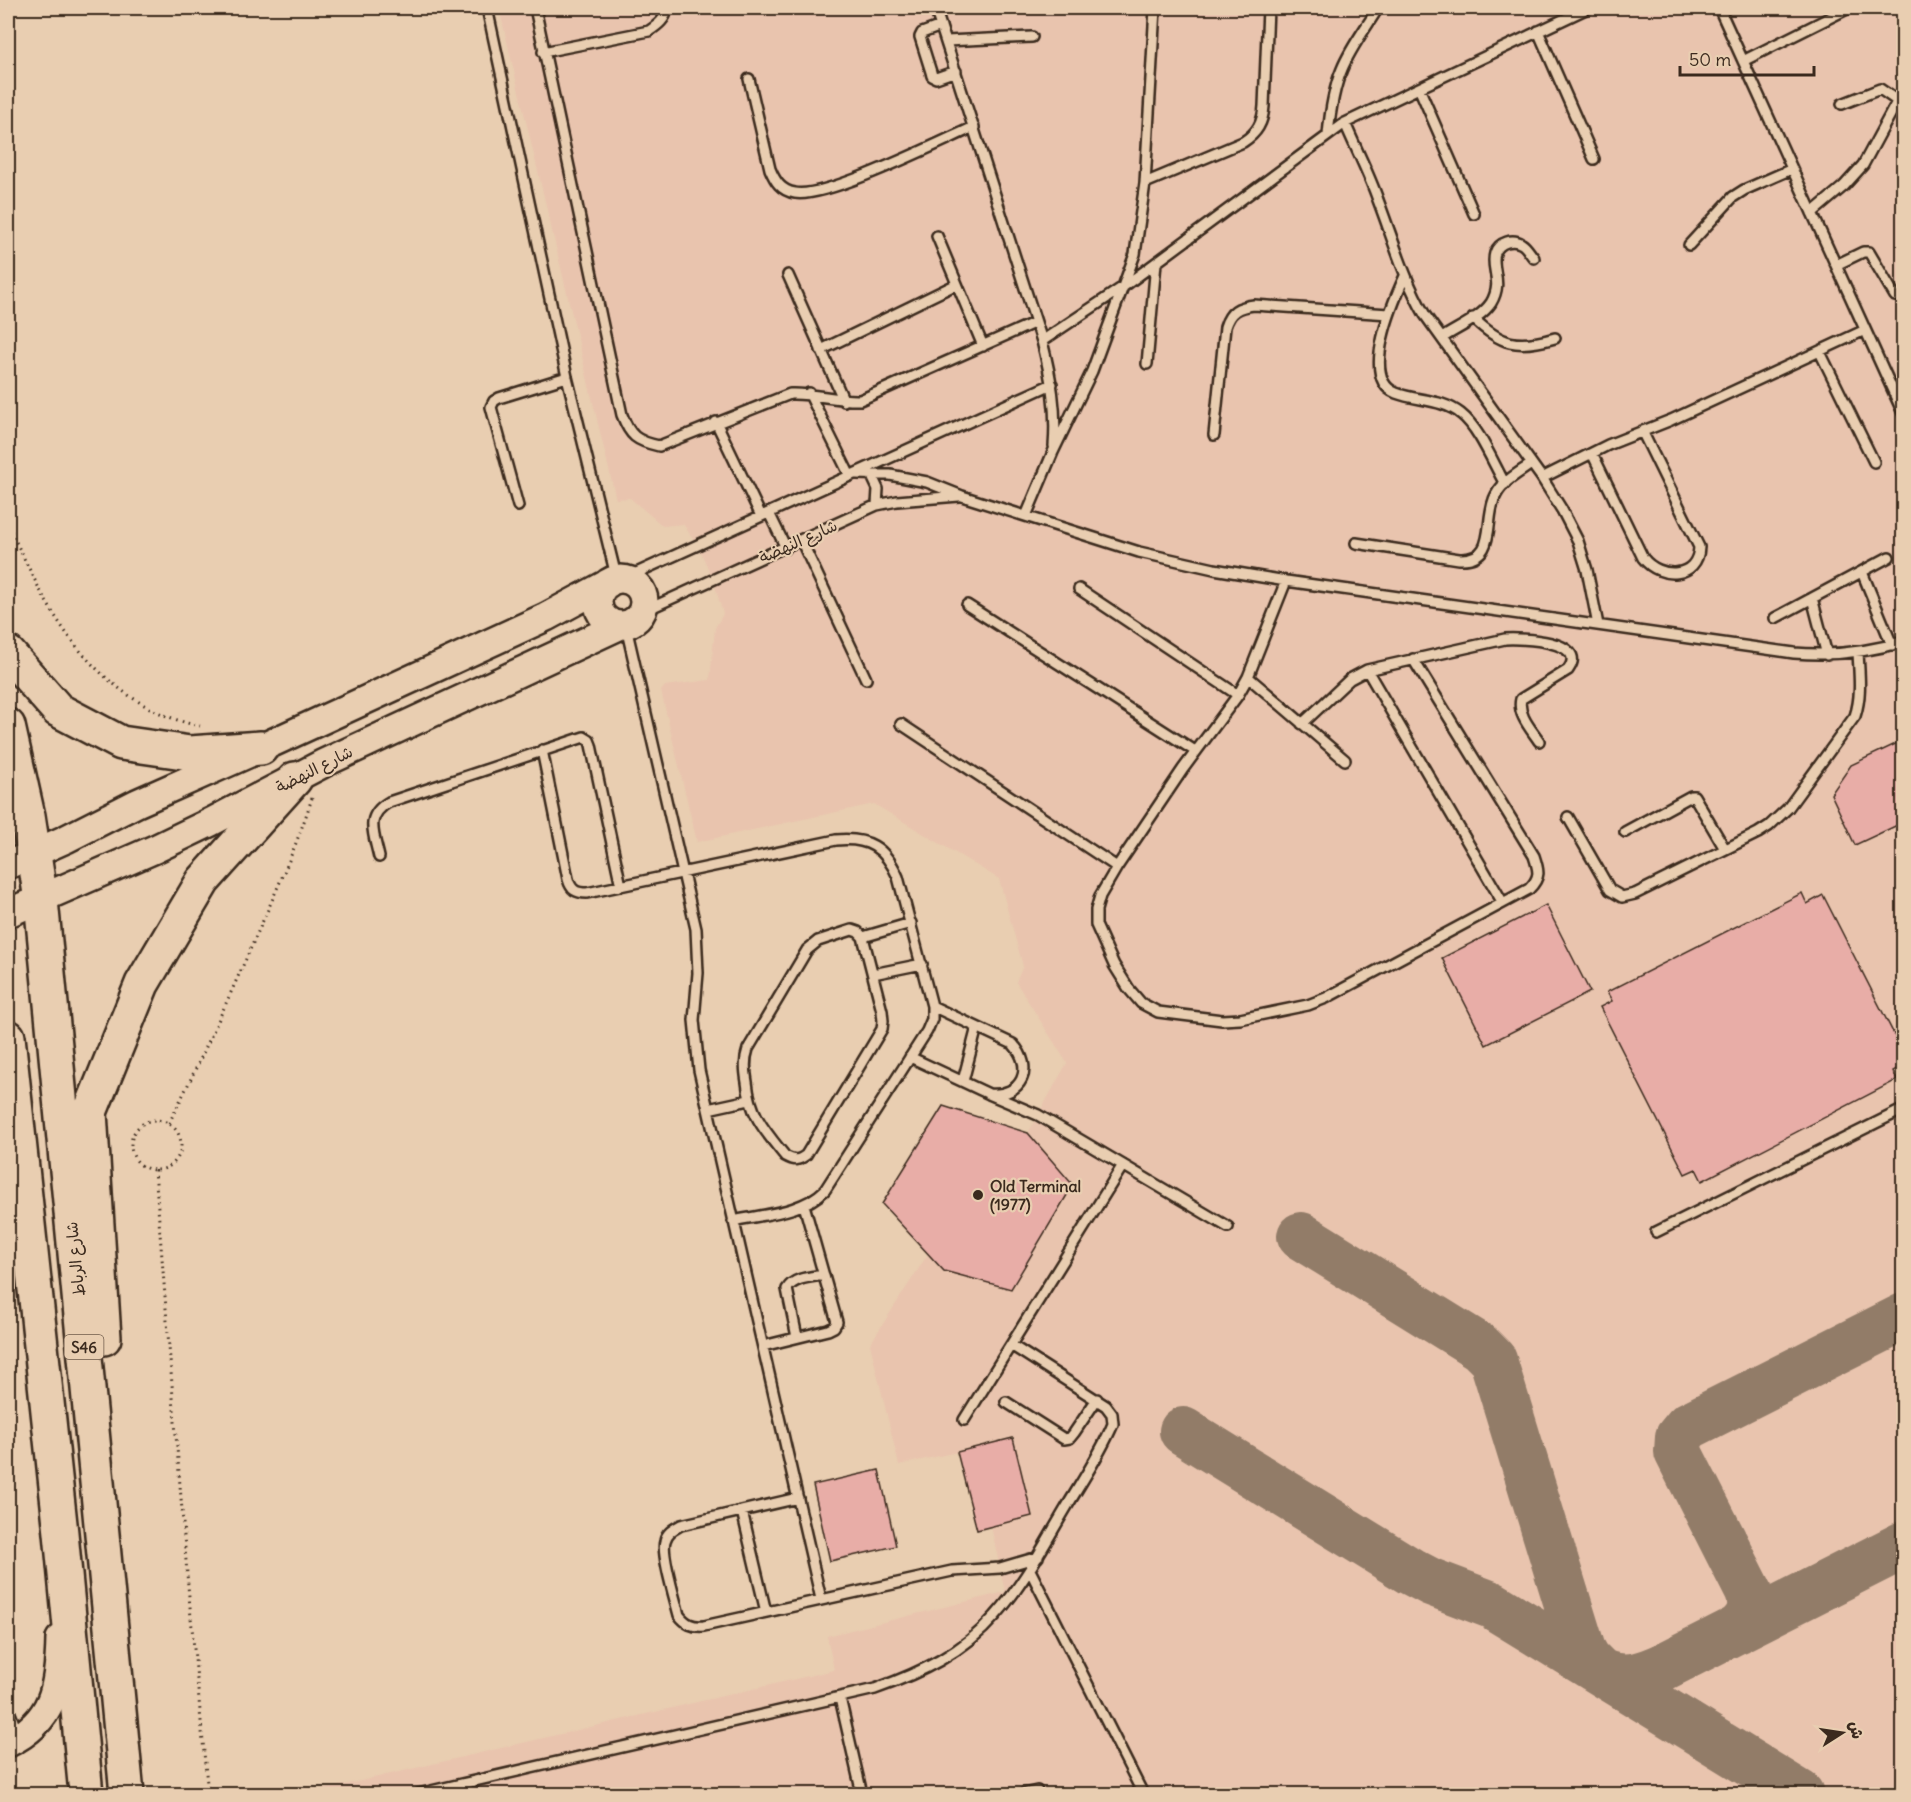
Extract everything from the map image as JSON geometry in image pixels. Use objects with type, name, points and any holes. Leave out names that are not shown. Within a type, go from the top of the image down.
[{"type":"highway","points":[[8,653],[58,710],[121,743],[190,753],[261,748]]},
{"type":"highway","name":"شارع الرباط","points":[[8,726],[28,816],[21,859],[41,900],[127,1794]]},
{"type":"highway","points":[[102,1534],[111,1448],[90,1112],[142,984],[203,881],[295,779]]},
{"type":"highway","name":"S46","points":[[8,1037],[61,1533],[86,1794]]},
{"type":"highway","points":[[8,1212],[15,1262],[38,1316]]},
{"type":"main road","points":[[21,859],[137,803],[546,617],[616,580],[632,581],[643,594],[644,603],[629,620],[606,619],[599,604],[599,596],[616,580]]},
{"type":"main road","name":"شارع النهضة","points":[[8,913],[211,822],[324,763],[629,620]]},
{"type":"main road","points":[[13,1740],[38,1720],[52,1700],[59,1672],[61,1533]]},
{"type":"lane","points":[[487,8],[567,377],[616,580],[1052,384]]},
{"type":"lane","points":[[535,8],[622,415],[628,431],[642,443],[659,446],[790,394],[809,393],[844,401],[860,400],[1036,322]]},
{"type":"lane","points":[[543,52],[649,31],[660,24],[667,13],[667,8]]},
{"type":"lane","points":[[935,8],[1042,341],[1055,406],[1053,452]]},
{"type":"lane","points":[[1026,516],[1053,452],[1092,371],[1135,254],[1145,183],[1155,8]]},
{"type":"lane","points":[[1145,183],[1243,142],[1259,128],[1264,106],[1268,8]]},
{"type":"lane","points":[[1328,135],[1335,90],[1341,70],[1349,53],[1378,8]]},
{"type":"lane","points":[[1042,341],[1123,287],[1345,123],[1588,8]]},
{"type":"lane","points":[[1719,8],[1904,415]]},
{"type":"lane","points":[[1743,61],[1849,8]]},
{"type":"lane","points":[[941,26],[922,33],[920,38],[932,76],[936,78],[956,71]]},
{"type":"lane","points":[[1538,31],[1594,159]]},
{"type":"lane","points":[[946,41],[1032,37]]},
{"type":"lane","points":[[749,79],[770,169],[775,180],[784,189],[796,194],[848,182],[974,127]]},
{"type":"lane","points":[[1419,88],[1474,214]]},
{"type":"lane","points":[[1842,104],[1880,89],[1896,100]]},
{"type":"lane","points":[[1812,213],[1844,186],[1863,165],[1896,100],[1904,89]]},
{"type":"lane","points":[[1345,123],[1375,192],[1405,276],[1425,315],[1542,478],[1578,541],[1587,570],[1598,625]]},
{"type":"lane","points":[[1689,245],[1732,197],[1792,169]]},
{"type":"lane","points":[[937,236],[983,346]]},
{"type":"lane","points":[[1442,338],[1489,305],[1494,297],[1498,277],[1495,253],[1500,246],[1507,241],[1516,241],[1524,244],[1534,258]]},
{"type":"lane","points":[[1836,265],[1863,252],[1869,252],[1895,296],[1904,297]]},
{"type":"lane","points":[[1147,364],[1156,263]]},
{"type":"lane","points":[[788,275],[844,401]]},
{"type":"lane","points":[[1405,276],[1389,314],[1378,367],[1381,379],[1387,388],[1396,393],[1460,412],[1475,430],[1505,484]]},
{"type":"lane","points":[[821,350],[957,284]]},
{"type":"lane","points":[[1214,435],[1225,327],[1229,315],[1240,306],[1389,314]]},
{"type":"lane","points":[[1473,318],[1490,334],[1510,343],[1533,344],[1555,338]]},
{"type":"lane","points":[[1542,478],[1592,453],[1671,420],[1866,330]]},
{"type":"lane","points":[[1820,352],[1874,462]]},
{"type":"lane","points":[[518,506],[491,407],[499,398],[567,377]]},
{"type":"lane","points":[[809,393],[853,475]]},
{"type":"lane","points":[[716,422],[765,514],[786,548]]},
{"type":"lane","points":[[1592,453],[1649,566],[1668,573],[1686,569],[1693,565],[1699,557],[1699,547],[1642,431]]},
{"type":"lane","points":[[1356,543],[1459,559],[1468,560],[1477,557],[1483,551],[1486,542],[1495,496],[1505,484],[1531,464]]},
{"type":"lane","points":[[871,474],[878,489],[877,505]]},
{"type":"lane","points":[[853,475],[890,475],[927,482],[962,496],[1164,558],[1286,581],[1794,653],[1827,655],[1858,652],[1904,641]]},
{"type":"lane","name":"شارع النهضة","points":[[629,620],[877,505],[897,501],[962,496]]},
{"type":"lane","points":[[801,540],[866,679]]},
{"type":"lane","points":[[1775,618],[1889,557]]},
{"type":"lane","points":[[1862,572],[1892,645]]},
{"type":"lane","points":[[1286,581],[1248,677],[1238,694],[1195,751],[1100,896],[1096,910],[1096,925],[1114,965],[1141,1003],[1158,1012],[1175,1016],[1222,1020],[1240,1019],[1317,1002],[1529,889],[1536,881],[1539,870],[1534,856],[1413,659]]},
{"type":"lane","points":[[1079,589],[1238,694]]},
{"type":"lane","points":[[1812,598],[1827,655]]},
{"type":"lane","points":[[967,605],[1195,751]]},
{"type":"lane","points":[[629,620],[696,930],[698,951],[694,1020],[696,1045],[708,1109],[822,1599]]},
{"type":"lane","points":[[1302,724],[1350,679],[1367,670],[1505,639],[1521,638],[1554,643],[1568,652],[1572,658],[1572,664],[1568,670],[1521,699],[1519,707],[1521,714],[1539,741]]},
{"type":"lane","points":[[1568,817],[1610,890],[1622,897],[1635,894],[1758,833],[1779,817],[1855,716],[1859,703],[1858,652]]},
{"type":"lane","points":[[1367,670],[1503,903]]},
{"type":"lane","points":[[1248,677],[1345,760]]},
{"type":"lane","points":[[901,724],[1117,867]]},
{"type":"lane","points":[[379,857],[372,826],[379,807],[388,802],[584,737],[588,740],[621,886]]},
{"type":"lane","points":[[542,750],[570,888],[578,893],[587,893],[836,840],[852,839],[867,842],[881,850],[892,862],[933,1006],[932,1019],[927,1031],[825,1190],[816,1199],[804,1205],[734,1221]]},
{"type":"lane","points":[[1625,832],[1694,796],[1725,849]]},
{"type":"lane","points":[[863,937],[911,923]]},
{"type":"lane","points":[[845,932],[858,932],[863,937],[873,974],[884,1021],[882,1029],[806,1155],[800,1160],[792,1161],[785,1156],[760,1125],[749,1100],[744,1059],[748,1049],[807,950],[818,941],[845,932]]},
{"type":"lane","points":[[873,974],[922,964]]},
{"type":"lane","points":[[933,1006],[1013,1044],[1021,1052],[1024,1074],[1019,1084],[1011,1091],[1000,1095],[989,1094]]},
{"type":"lane","points":[[963,1081],[977,1027]]},
{"type":"lane","points":[[910,1057],[1038,1115],[1228,1227]]},
{"type":"lane","points":[[708,1109],[749,1100]]},
{"type":"lane","points":[[1656,1232],[1904,1109]]},
{"type":"lane","points":[[964,1420],[1123,1165]]},
{"type":"lane","points":[[763,1346],[828,1330],[834,1328],[837,1322],[804,1205]]},
{"type":"lane","points":[[797,1337],[787,1289],[790,1283],[796,1280],[824,1275]]},
{"type":"lane","points":[[418,1794],[840,1698],[908,1677],[940,1661],[969,1641],[995,1617],[1030,1570],[1113,1424],[1112,1414],[1097,1399],[1011,1345]]},
{"type":"lane","points":[[1006,1402],[1064,1439],[1074,1433],[1097,1399]]},
{"type":"lane","points":[[798,1498],[681,1525],[671,1530],[665,1540],[664,1552],[679,1615],[685,1622],[694,1627],[952,1570],[1000,1568],[1038,1557]]},
{"type":"lane","points":[[742,1511],[766,1612]]},
{"type":"lane","points":[[1030,1570],[1143,1794]]},
{"type":"lane","points":[[840,1698],[862,1794]]},
{"type":"lane","points":[[8,1708],[13,1740]]},
{"type":"lane","points":[[1023,1794],[1037,1791]]},
{"type":"path","points":[[8,526],[56,618],[74,644],[104,676],[148,709],[189,724],[208,728]]},
{"type":"path","points":[[169,1123],[208,1045],[279,885],[306,818],[324,763]]},
{"type":"path","points":[[157,1119],[169,1123],[178,1133],[181,1146],[177,1158],[168,1167],[155,1170],[142,1166],[133,1156],[130,1143],[134,1131],[144,1122],[157,1119]]},
{"type":"path","points":[[155,1170],[188,1586],[208,1794]]},
{"type":"shaded area","points":[[499,8],[1903,8],[1903,1794],[305,1794],[834,1670],[827,1636],[1005,1592],[991,1526],[977,1530],[957,1452],[899,1465],[870,1344],[928,1254],[944,1271],[1011,1289],[1073,1185],[1028,1133],[1067,1063],[1016,982],[1023,966],[999,879],[874,804],[697,842],[661,691],[665,686],[710,680],[715,628],[723,614],[713,579],[697,544],[683,524],[663,526],[630,498],[616,499]]},
{"type":"building","points":[[1904,740],[1904,822],[1855,845],[1831,794],[1851,765]]},
{"type":"building","points":[[1802,893],[1807,904],[1823,895],[1904,1054],[1904,1065],[1893,1071],[1897,1080],[1702,1181],[1696,1169],[1685,1174],[1600,1007],[1612,1001],[1607,992]]},
{"type":"building","points":[[1546,905],[1590,992],[1486,1045],[1442,958]]},
{"type":"building","name":"Old Terminal (1977)","points":[[943,1106],[1028,1133],[1073,1185],[1011,1289],[944,1271],[882,1204]]},
{"type":"building","points":[[1013,1438],[1032,1516],[977,1530],[957,1452]]},
{"type":"building","points":[[879,1470],[896,1546],[830,1561],[813,1485]]},
{"type":"taxiway","points":[[1301,1236],[1480,1347],[1493,1360],[1582,1650],[1597,1669]]},
{"type":"taxiway","points":[[1737,1630],[1750,1613],[1749,1592],[1678,1452],[1679,1437],[1688,1426],[1904,1317]]},
{"type":"taxiway","points":[[1183,1431],[1410,1571],[1431,1582],[1492,1605],[1800,1794]]},
{"type":"taxiway","points":[[1605,1674],[1628,1677],[1643,1675],[1658,1669],[1904,1545]]},
{"type":"place","name":"Old Terminal (1977)","points":[[978,1195]]}]
